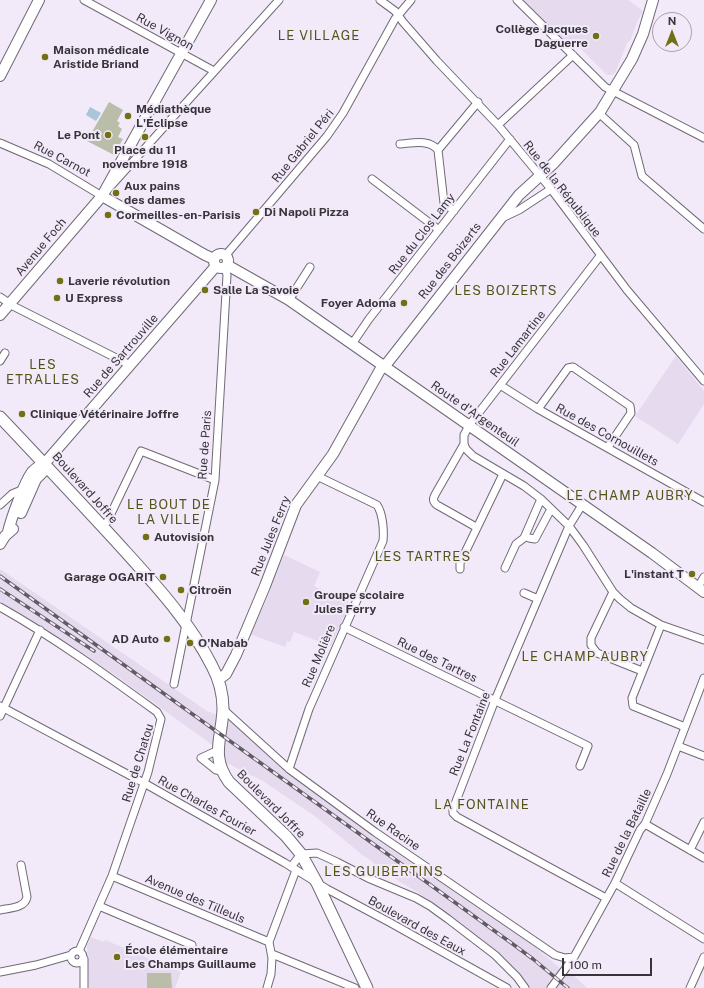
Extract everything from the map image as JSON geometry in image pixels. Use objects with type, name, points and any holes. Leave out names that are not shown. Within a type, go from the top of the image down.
[{"type":"main road","name":"Boulevard Joffre","points":[[0,417],[45,463],[166,597],[186,623],[209,659],[218,680],[227,713],[218,752],[223,772],[229,782],[286,836],[301,854],[317,883],[367,988]]},
{"type":"street","points":[[2,69],[39,0]]},
{"type":"street","name":"Rue Vignon","points":[[84,0],[214,71]]},
{"type":"street","name":"Avenue Foch","points":[[0,315],[102,196],[210,0]]},
{"type":"street","points":[[102,196],[279,0]]},
{"type":"street","name":"Rue de la République","points":[[380,0],[398,15],[437,61],[478,102],[510,139],[540,175],[627,290],[704,381]]},
{"type":"street","name":"Rue Gabriel Péri","points":[[221,263],[327,136],[343,113],[398,15],[410,0]]},
{"type":"street","points":[[517,0],[605,87],[704,138]]},
{"type":"street","name":"Rue des Boizerts","points":[[383,366],[519,195],[554,162],[600,112],[632,59],[643,34],[653,0]]},
{"type":"street","points":[[498,125],[573,55]]},
{"type":"street","points":[[438,150],[478,102]]},
{"type":"street","points":[[600,112],[602,116],[634,145],[642,176],[704,229]]},
{"type":"street","name":"Rue du Clos Lamy","points":[[352,344],[369,319],[510,139]]},
{"type":"street","name":"Rue Carnot","points":[[0,143],[48,164],[221,263]]},
{"type":"street","points":[[400,144],[430,144],[438,150],[444,203],[454,212]]},
{"type":"street","points":[[372,179],[439,230]]},
{"type":"street","points":[[500,219],[519,210],[550,189]]},
{"type":"street","name":"Rue Lamartine","points":[[469,426],[600,256]]},
{"type":"street","name":"Route d'Argenteuil","points":[[221,263],[289,300],[701,589]]},
{"type":"street","name":"Rue de Sartrouville","points":[[45,463],[221,263]]},
{"type":"street","name":"Rue de Paris","points":[[174,684],[215,480],[227,275],[221,263]]},
{"type":"street","points":[[289,300],[310,267]]},
{"type":"street","points":[[0,297],[10,304],[130,365]]},
{"type":"street","points":[[0,361],[5,353]]},
{"type":"street","name":"Rue Jules Ferry","points":[[218,680],[226,674],[236,654],[265,586],[293,510],[302,494],[333,454],[383,366]]},
{"type":"street","points":[[538,409],[568,368],[573,367],[630,406],[631,413],[608,447]]},
{"type":"street","name":"Rue des Cornouillets","points":[[500,385],[538,409],[704,502]]},
{"type":"street","points":[[469,426],[464,435],[464,444],[466,449],[473,456],[541,499],[569,526],[613,592],[632,608],[661,625],[704,640]]},
{"type":"street","points":[[464,444],[433,499],[437,505],[476,527]]},
{"type":"street","points":[[107,522],[141,451],[215,480]]},
{"type":"street","points":[[3,537],[27,479],[39,466],[45,463]]},
{"type":"street","points":[[3,537],[18,521],[36,479],[44,471],[45,463]]},
{"type":"street","points":[[460,569],[460,563],[476,527],[503,474]]},
{"type":"street","name":"Rue Molière","points":[[289,769],[308,709],[383,541],[384,534],[380,512],[377,505],[317,476]]},
{"type":"street","points":[[0,504],[12,494],[24,489]]},
{"type":"street","points":[[505,568],[516,544],[524,538],[541,499]]},
{"type":"street","name":"Rue La Fontaine","points":[[582,505],[569,526],[495,700],[453,806],[453,813],[457,817],[537,862],[606,898]]},
{"type":"street","points":[[529,538],[536,539],[551,509]]},
{"type":"street","points":[[701,589],[704,577]]},
{"type":"street","points":[[613,592],[591,638],[591,645],[597,652],[642,671]]},
{"type":"street","points":[[524,593],[538,599]]},
{"type":"street","name":"Rue de Chatou","points":[[0,607],[40,630],[99,669],[157,712],[162,722],[144,783],[112,876],[79,951]]},
{"type":"street","points":[[661,625],[632,698],[633,706],[685,727]]},
{"type":"street","name":"Rue des Tartres","points":[[344,627],[588,746],[580,766]]},
{"type":"street","points":[[0,716],[2,707],[40,630]]},
{"type":"street","name":"Rue de la Bataille","points":[[551,988],[574,957],[615,883],[640,830],[645,824],[678,746],[704,678]]},
{"type":"street","name":"Rue Charles Fourier","points":[[2,707],[144,783],[317,883]]},
{"type":"street","name":"Rue Racine","points":[[227,713],[289,769],[375,832],[555,955],[565,958],[574,957]]},
{"type":"street","points":[[678,746],[704,756]]},
{"type":"street","points":[[218,752],[214,752],[201,758],[216,770],[223,772]]},
{"type":"street","points":[[690,850],[704,822]]},
{"type":"street","points":[[645,824],[704,858]]},
{"type":"street","points":[[266,988],[271,974],[272,954],[269,942],[293,868],[301,854],[317,853],[368,878],[416,898],[430,906],[495,955],[517,977],[525,988]]},
{"type":"street","points":[[0,910],[22,905],[26,902],[27,897],[21,865]]},
{"type":"street","name":"Avenue des Tilleuls","points":[[112,876],[269,942]]},
{"type":"street","name":"Boulevard des Eaux","points":[[317,883],[507,988]]},
{"type":"street","points":[[615,883],[704,939]]},
{"type":"street","points":[[100,906],[192,945]]},
{"type":"street","points":[[0,972],[36,965],[71,955],[74,952],[79,951],[83,955],[84,959],[84,988]]},
{"type":"street","points":[[272,954],[355,988]]},
{"type":"street","points":[[71,955],[72,960],[76,964],[80,963],[84,959]]},
{"type":"street","points":[[690,988],[704,957]]},
{"type":"shaded area","name":"Collège Jacques Daguerre","points":[[522,0],[628,0],[643,11],[631,39],[627,43],[615,73],[612,75],[607,75],[577,45],[573,49]]},
{"type":"shaded area","points":[[676,356],[704,391],[704,404],[678,444],[635,416]]},
{"type":"shaded area","name":"Groupe scolaire Jules Ferry","points":[[284,555],[320,572],[314,586],[350,603],[331,646],[294,632],[290,642],[287,641],[285,647],[250,634],[266,601]]},
{"type":"shaded area","points":[[0,569],[207,711],[218,715],[227,722],[230,720],[286,769],[533,943],[532,944],[562,970],[561,978],[567,973],[572,974],[587,988],[527,988],[506,962],[428,903],[419,893],[400,882],[360,853],[316,817],[263,781],[227,763],[224,750],[211,744],[115,675],[0,602]]},
{"type":"shaded area","name":"École élémentaire Les Champs Guillaume","points":[[91,937],[104,942],[105,940],[181,972],[175,988],[89,988],[87,945]]},
{"type":"green space","points":[[109,102],[123,110],[117,121],[120,123],[118,126],[122,129],[118,137],[123,139],[114,155],[87,141]]},
{"type":"green space","points":[[147,973],[171,973],[172,988],[147,988]]},
{"type":"water","points":[[90,107],[101,113],[96,121],[86,115]]},
{"type":"railway","points":[[0,576],[510,942],[568,988]]},
{"type":"railway","points":[[0,589],[94,651]]},
{"type":"place","name":"Collège Jacques Daguerre","points":[[596,36]]},
{"type":"place","name":"Maison médicale Aristide Briand","points":[[45,57]]},
{"type":"place","name":"Médiathèque L'Éclipse","points":[[128,116]]},
{"type":"place","name":"Le Pont","points":[[108,135]]},
{"type":"place","name":"Place du 11 novembre 1918","points":[[145,137]]},
{"type":"place","name":"Aux pains des dames","points":[[116,193]]},
{"type":"place","name":"Di Napoli Pizza","points":[[256,212]]},
{"type":"place","name":"Cormeilles-en-Parisis","points":[[108,215]]},
{"type":"place","name":"Laverie révolution","points":[[60,281]]},
{"type":"place","name":"Salle La Savoie","points":[[205,290]]},
{"type":"place","name":"U Express","points":[[57,298]]},
{"type":"place","name":"Foyer Adoma","points":[[404,303]]},
{"type":"place","name":"Clinique Vétérinaire Joffre","points":[[22,414]]},
{"type":"place","name":"Autovision","points":[[146,537]]},
{"type":"place","name":"L'instant T","points":[[692,574]]},
{"type":"place","name":"Garage OGARIT","points":[[163,577]]},
{"type":"place","name":"Citroën","points":[[181,590]]},
{"type":"place","name":"Groupe scolaire Jules Ferry","points":[[306,602]]},
{"type":"place","name":"AD Auto","points":[[167,639]]},
{"type":"place","name":"O'Nabab","points":[[190,643]]},
{"type":"place","name":"École élémentaire Les Champs Guillaume","points":[[117,957]]},
{"type":"district","name":"LE VILLAGE","points":[[319,36]]},
{"type":"district","name":"LES BOIZERTS","points":[[506,291]]},
{"type":"district","name":"LES ETRALLES","points":[[43,372]]},
{"type":"district","name":"LE CHAMP AUBRY","points":[[630,496]]},
{"type":"district","name":"LE BOUT DE LA VILLE","points":[[169,512]]},
{"type":"district","name":"LES TARTRES","points":[[423,557]]},
{"type":"district","name":"LE CHAMP AUBRY","points":[[585,657]]},
{"type":"district","name":"LA FONTAINE","points":[[482,805]]},
{"type":"district","name":"LES GUIBERTINS","points":[[384,872]]}]
